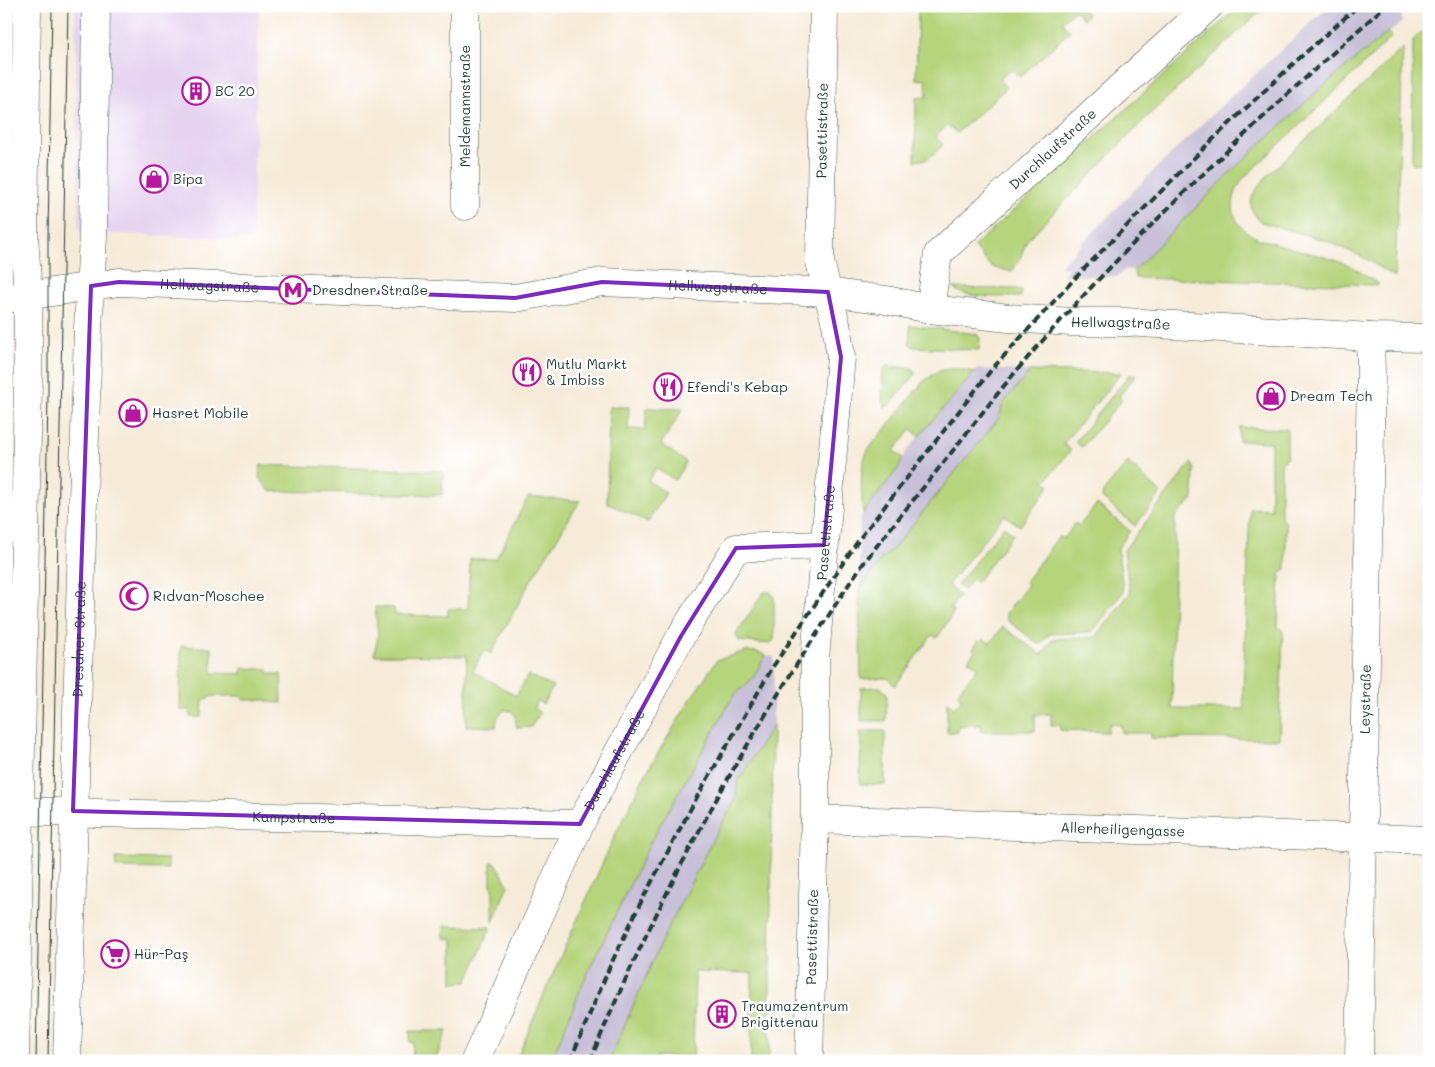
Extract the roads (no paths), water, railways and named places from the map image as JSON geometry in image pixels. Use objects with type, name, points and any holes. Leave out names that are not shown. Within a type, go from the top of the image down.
[{"type":"street","points":[[15,1061],[13,811],[17,297],[24,236],[27,6]]},
{"type":"street","name":"Dresdner Straße","points":[[67,1061],[73,812],[88,328],[91,286],[96,6]]},
{"type":"street","name":"Meldemannstraße","points":[[464,6],[465,206]]},
{"type":"street","name":"Pasettistraße","points":[[809,1061],[815,819],[815,658],[842,356],[820,262],[824,6]]},
{"type":"street","name":"Durchlaufstraße","points":[[930,310],[938,254],[1209,6]]},
{"type":"street","name":"Hellwagstraße","points":[[17,297],[119,282],[514,298],[602,282],[828,292],[886,300],[930,310],[1009,318],[1072,322],[1125,322],[1370,337],[1429,338]]},
{"type":"street","name":"Leystraße","points":[[1359,1061],[1372,374],[1370,337]]},
{"type":"street","name":"Durchlaufstraße","points":[[475,1061],[580,824],[682,636],[736,548],[824,545]]},
{"type":"street","name":"Kampstraße","points":[[13,811],[580,824]]},
{"type":"street","name":"Allerheiligengasse","points":[[815,819],[1429,840]]},
{"type":"tram line","points":[[36,1061],[48,395],[48,236],[52,6]]},
{"type":"tram line","points":[[48,1061],[68,6]]},
{"type":"railway","points":[[570,1061],[610,966],[642,900],[697,797],[774,665],[860,538],[992,369],[1078,275],[1208,144],[1358,6]]},
{"type":"railway","points":[[590,1061],[638,952],[691,846],[780,691],[860,568],[1009,379],[1105,273],[1242,137],[1385,6]]},
{"type":"place","name":"BC 20","points":[[196,91]]},
{"type":"place","name":"Bipa","points":[[154,179]]},
{"type":"place","name":"Dresdner Straße","points":[[293,290]]},
{"type":"place","name":"Mutlu Markt & Imbiss","points":[[527,372]]},
{"type":"place","name":"Efendi's Kebap","points":[[668,387]]},
{"type":"place","name":"Dream Tech","points":[[1271,396]]},
{"type":"place","name":"Hasret Mobile","points":[[133,413]]},
{"type":"place","name":"Rıdvan-Moschee","points":[[134,596]]},
{"type":"place","name":"Hür-Paş","points":[[115,954]]},
{"type":"place","name":"Traumazentrum Brigittenau","points":[[722,1014]]}]
